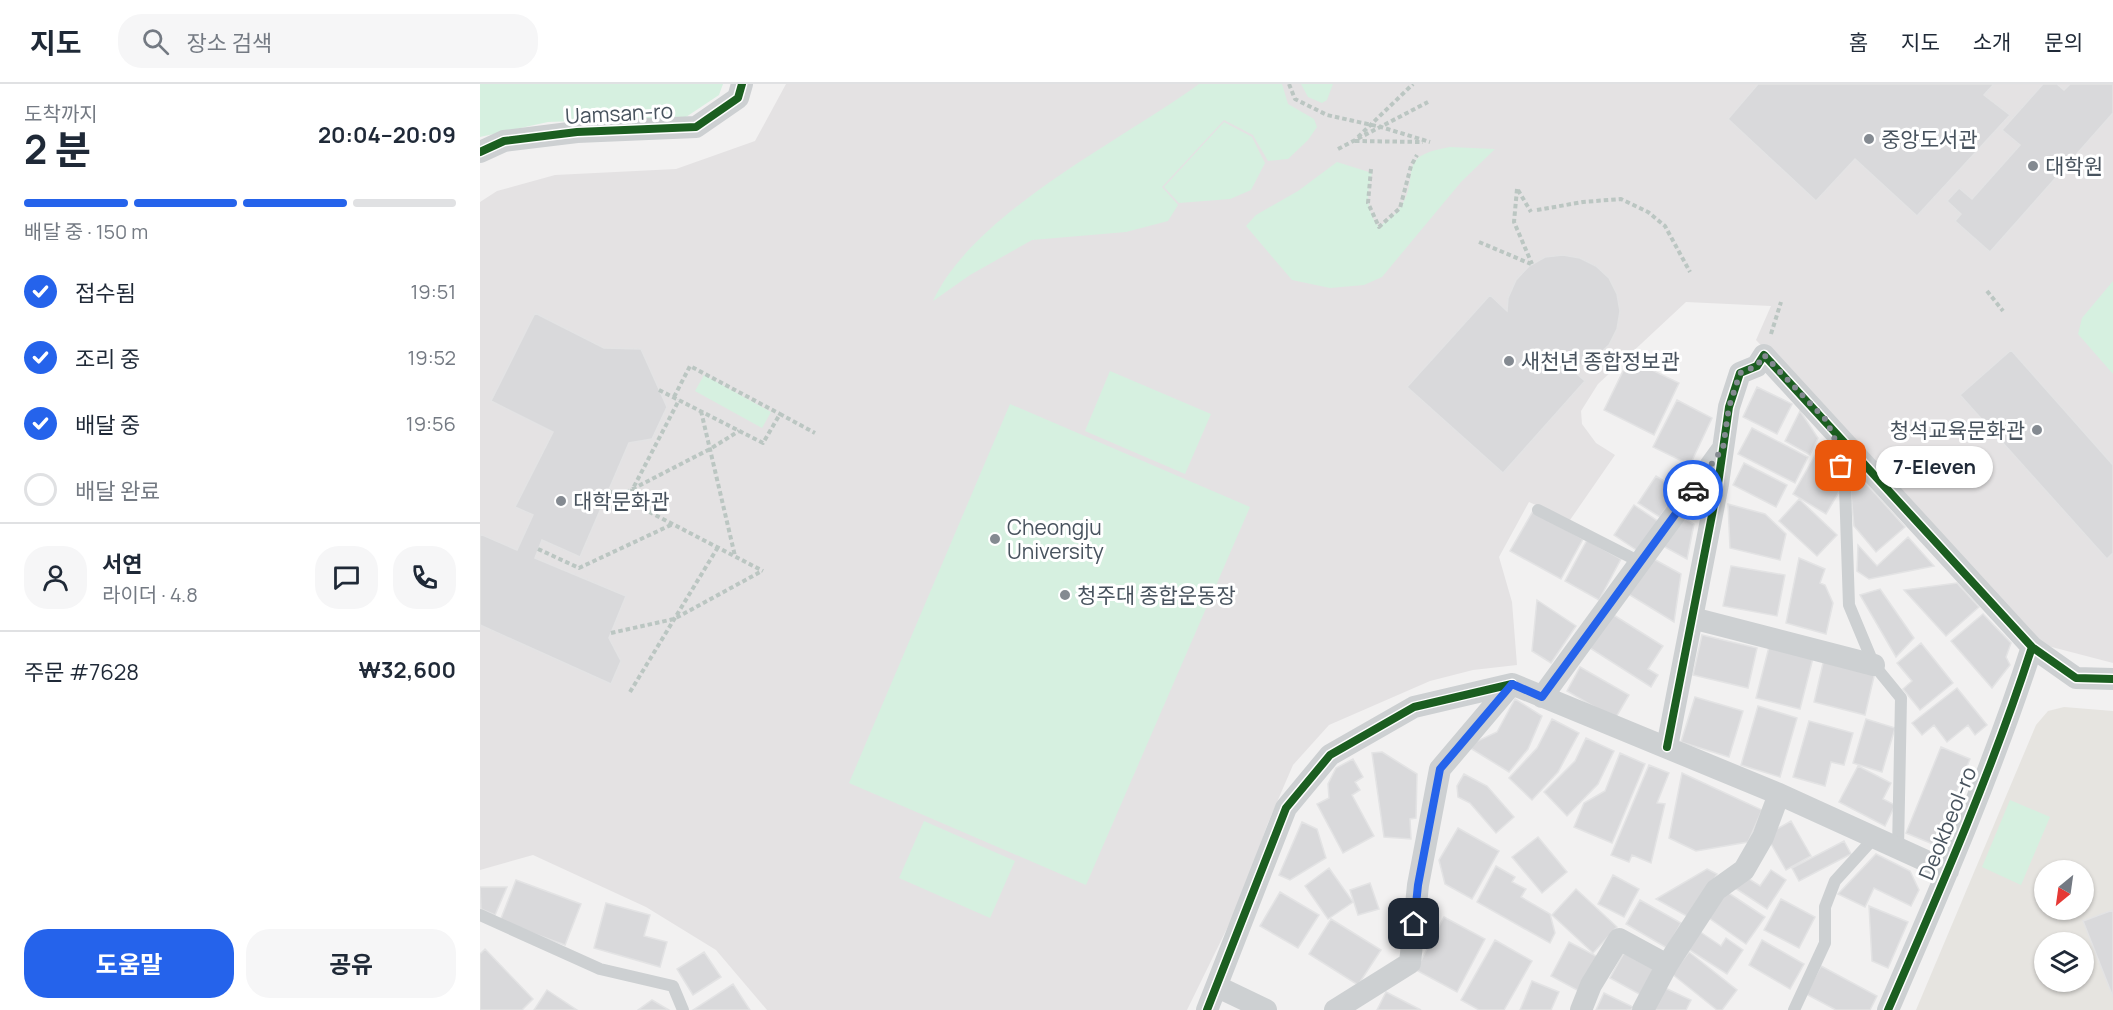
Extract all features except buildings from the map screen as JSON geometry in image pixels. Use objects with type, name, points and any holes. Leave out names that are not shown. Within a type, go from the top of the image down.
[{"type":"street","name":"Uamsan-ro","points":[[480,152],[504,141],[577,132],[696,127],[738,99],[742,84]]},
{"type":"street","points":[[1667,747],[1729,407],[1740,373],[1757,366],[1764,355],[2032,647],[2076,678],[2113,679]]},
{"type":"street","points":[[1542,697],[1723,448]]},
{"type":"street","points":[[1692,618],[1874,665]]},
{"type":"street","name":"Deokbeol-ro","points":[[1888,1010],[1948,871],[2014,703],[2032,647]]},
{"type":"street","points":[[1335,1010],[1410,963],[1418,885],[1440,769],[1512,684]]},
{"type":"street","points":[[1207,1010],[1218,987],[1286,808],[1330,755],[1414,707],[1512,684],[1779,794],[1948,871]]},
{"type":"street","points":[[1643,1010],[1667,965],[1716,890],[1744,870],[1763,837],[1779,794]]},
{"type":"street","points":[[1581,1010],[1591,985],[1619,939],[1667,965]]},
{"type":"street","points":[[1218,987],[1266,1010]]},
{"type":"lane","points":[[1826,420],[1837,444],[1845,487],[1849,605],[1874,665],[1901,698],[1898,849]]},
{"type":"lane","points":[[1538,510],[1640,562]]},
{"type":"lane","points":[[1794,1010],[1825,943],[1825,907],[1835,881],[1874,838]]},
{"type":"lane","points":[[480,915],[600,969],[673,986],[683,1010]]},
{"type":"path","points":[[1289,84],[1295,99],[1327,115],[1381,127],[1430,142],[1353,141]]},
{"type":"path","points":[[1353,141],[1413,84]]},
{"type":"path","points":[[1338,149],[1428,102]]},
{"type":"path","points":[[1371,169],[1368,203],[1379,227],[1400,208],[1411,166],[1417,155]]},
{"type":"path","points":[[1479,243],[1532,264],[1514,222],[1517,189],[1531,212]]},
{"type":"path","points":[[1537,210],[1583,202],[1621,199],[1648,212],[1665,226],[1690,272]]},
{"type":"path","points":[[1987,291],[2003,311]]},
{"type":"path","points":[[1764,355],[1781,302]]},
{"type":"path","points":[[674,397],[690,366],[815,433]]},
{"type":"path","points":[[659,390],[740,430],[763,444],[780,414]]},
{"type":"path","points":[[627,500],[679,400]]},
{"type":"path","points":[[701,411],[735,556]]},
{"type":"path","points":[[619,496],[710,449],[740,430]]},
{"type":"path","points":[[609,491],[763,571],[674,619],[611,633]]},
{"type":"path","points":[[538,549],[579,568],[673,524]]},
{"type":"path","points":[[630,692],[718,547]]},
{"type":"shaded area","name":"Cheongju University","points":[[786,84],[2113,84],[2113,663],[2044,645],[1756,340],[1771,306],[1686,302],[1598,384],[1581,411],[1582,424],[1596,443],[1615,455],[1570,520],[1529,502],[1499,557],[1512,602],[1517,665],[1473,670],[1430,681],[1329,725],[1293,765],[1268,823],[1237,908],[1187,1010],[767,1010],[716,950],[646,907],[533,855],[480,870],[480,202],[497,191],[555,175],[676,169],[755,141]]},
{"type":"shaded area","points":[[2064,707],[2113,711],[2113,1010],[1916,1010],[2036,725],[2048,711]]},
{"type":"green space","points":[[480,84],[723,84],[719,95],[686,117],[548,122],[480,137]]},
{"type":"green space","points":[[1199,84],[1282,84],[1288,104],[1314,119],[1317,127],[1308,140],[1288,159],[1268,161],[1253,135],[1224,120],[1162,187],[1178,205],[1168,221],[1126,232],[1032,240],[970,275],[933,301],[953,268],[981,238],[1015,208],[1052,180]]},
{"type":"green space","points":[[1301,84],[1333,84],[1327,100],[1322,103],[1308,97]]},
{"type":"green space","points":[[1224,122],[1252,137],[1265,163],[1251,190],[1230,199],[1179,203],[1164,187]]},
{"type":"green space","points":[[1450,147],[1495,149],[1461,182],[1382,277],[1364,285],[1330,288],[1292,280],[1246,226],[1256,215],[1298,191],[1337,162],[1372,173],[1368,201],[1371,214],[1379,227],[1400,208],[1406,196],[1415,162],[1432,151]]},
{"type":"green space","points":[[2113,281],[2113,374],[2078,334],[2082,318]]},
{"type":"green space","points":[[1110,371],[1211,414],[1185,474],[1085,431]]},
{"type":"green space","points":[[704,375],[771,412],[762,428],[695,391]]},
{"type":"green space","points":[[1010,404],[1250,507],[1086,885],[849,783]]},
{"type":"green space","points":[[2010,800],[2050,817],[2021,885],[1982,867]]},
{"type":"green space","points":[[924,821],[1015,861],[990,918],[899,878]]},
{"type":"cycle path","points":[[480,152],[504,141],[577,132],[696,127],[738,98],[742,84]]},
{"type":"cycle path","points":[[1667,747],[1718,484],[1729,407],[1740,373],[1757,366],[1764,355],[2032,647],[2076,678],[2113,679]]},
{"type":"cycle path","points":[[1888,1010],[1983,785],[2032,647]]},
{"type":"cycle path","points":[[1207,1010],[1286,808],[1330,755],[1414,707],[1512,684]]},
{"type":"way so far","points":[[1693,490],[1723,448],[1729,407],[1740,373],[1757,366],[1764,355],[1826,420],[1837,444],[1841,466]]},
{"type":"place","name":"중앙도서관","points":[[1869,139]]},
{"type":"place","name":"대학원","points":[[2033,166]]},
{"type":"place","name":"새천년 종합정보관","points":[[1509,361]]},
{"type":"place","name":"청석교육문화관","points":[[2037,430]]},
{"type":"place","name":"7-Eleven","points":[[1841,466]]},
{"type":"place","name":"대학문화관","points":[[561,501]]},
{"type":"place","name":"Cheongju University","points":[[995,539]]},
{"type":"place","name":"청주대 종합운동장","points":[[1065,595]]},
{"type":"route","points":[[1414,924],[1418,885],[1440,769],[1512,684],[1542,697],[1693,490]]}]
